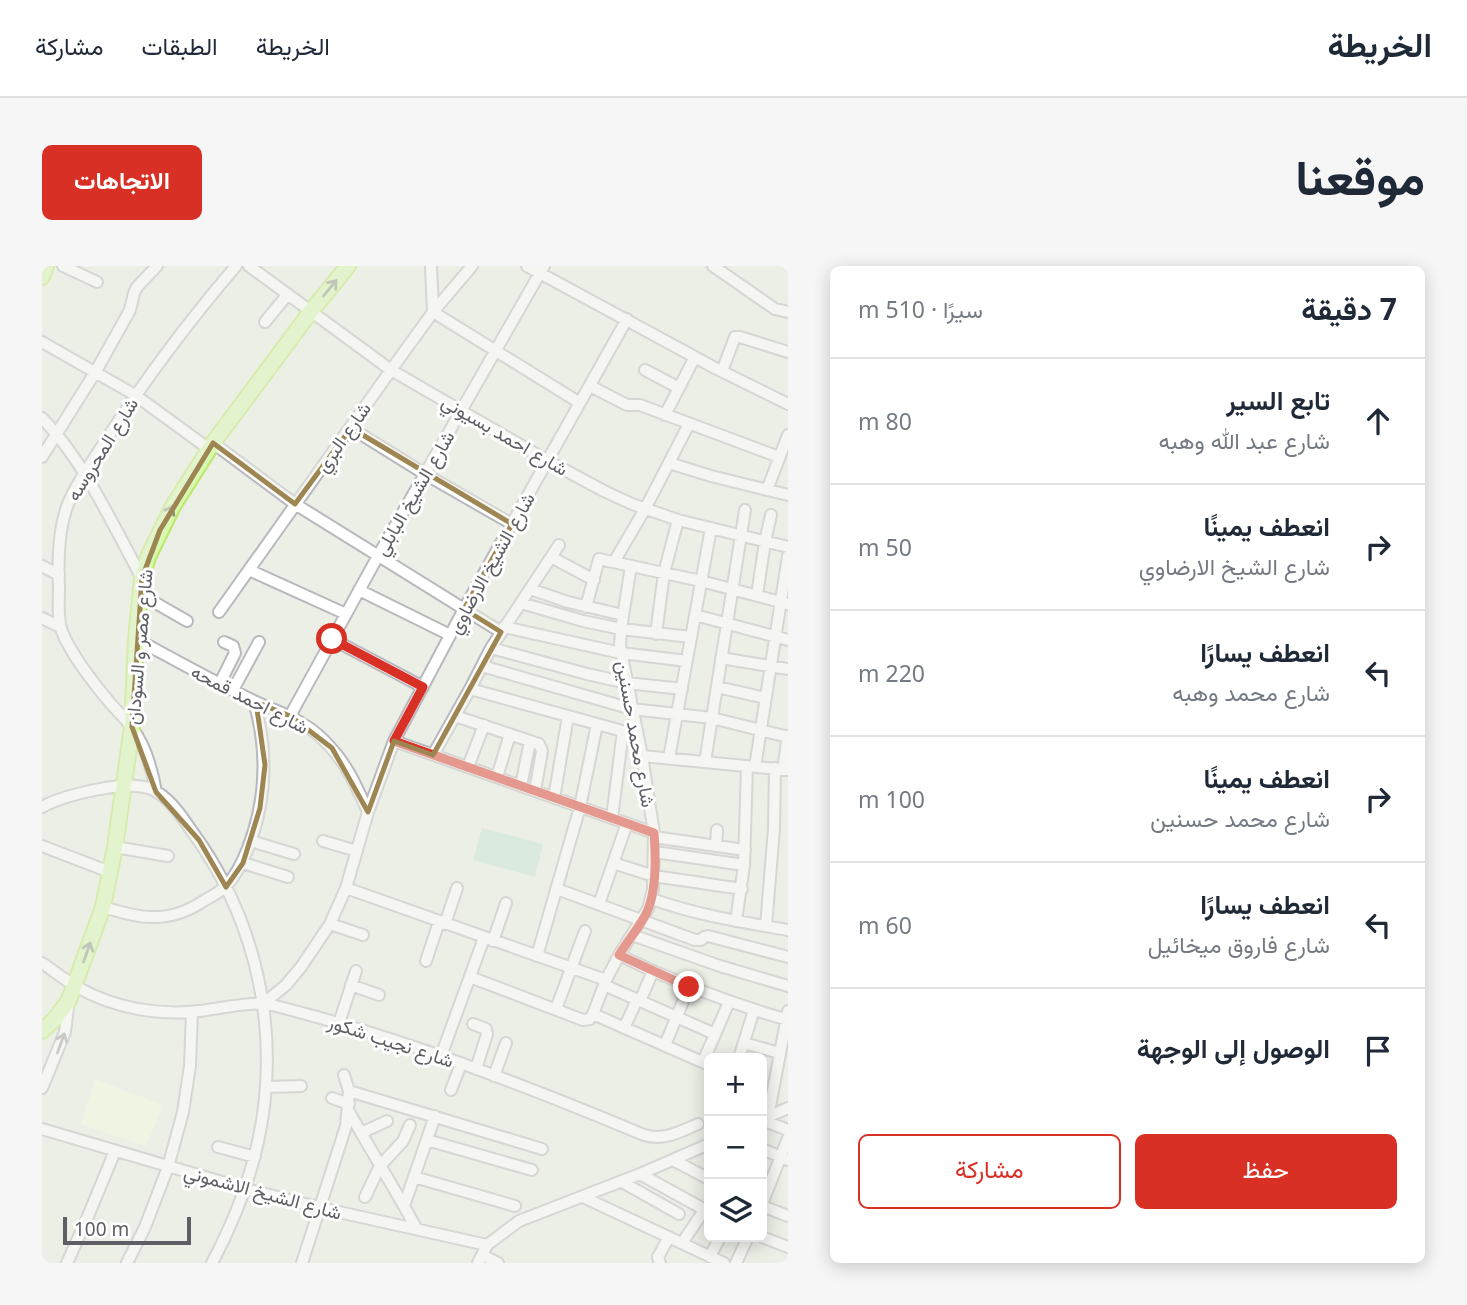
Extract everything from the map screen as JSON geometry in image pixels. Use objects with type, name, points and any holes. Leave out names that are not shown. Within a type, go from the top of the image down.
[{"type":"main road","points":[[42,277],[46,266]]},
{"type":"main road","name":"شارع مصر و السودان","points":[[42,1031],[69,1000],[103,907],[115,847],[132,727],[140,594],[148,557],[173,506],[211,446],[348,266]]},
{"type":"street","points":[[63,266],[97,282]]},
{"type":"street","points":[[42,457],[96,371],[130,310],[137,287],[157,266]]},
{"type":"street","name":"شارع المحروسه","points":[[156,792],[150,764],[132,727],[93,681],[64,637],[58,575],[64,515],[84,473],[135,395],[194,315],[236,266]]},
{"type":"street","name":"شارع احمد بسيوني","points":[[249,266],[391,370],[604,491],[678,520],[788,547]]},
{"type":"street","points":[[431,266],[433,312],[580,403]]},
{"type":"street","name":"شارع البري","points":[[219,612],[433,312],[472,266]]},
{"type":"street","points":[[527,266],[542,269],[695,357],[788,404]]},
{"type":"street","points":[[713,266],[775,309],[788,312]]},
{"type":"street","points":[[729,266],[741,285]]},
{"type":"street","name":"شارع الشيخ البابلي","points":[[290,716],[542,269]]},
{"type":"street","points":[[265,322],[289,294]]},
{"type":"street","name":"شارع الشيخ الارضاوي","points":[[264,1003],[286,985],[330,924],[346,888],[368,813],[394,741],[464,609],[627,319]]},
{"type":"street","points":[[722,371],[735,337],[788,352]]},
{"type":"street","points":[[42,342],[135,395],[295,505],[503,630],[621,653],[687,662]]},
{"type":"street","points":[[665,415],[695,357]]},
{"type":"street","points":[[645,370],[679,388]]},
{"type":"street","points":[[590,386],[627,405],[640,405],[779,457]]},
{"type":"street","points":[[42,418],[57,433],[84,473],[142,578]]},
{"type":"street","points":[[614,562],[645,509],[688,424]]},
{"type":"street","points":[[351,428],[512,524]]},
{"type":"street","points":[[767,490],[788,435]]},
{"type":"street","points":[[669,463],[788,495]]},
{"type":"street","points":[[705,762],[746,510]]},
{"type":"street","points":[[757,596],[771,515]]},
{"type":"street","points":[[656,634],[664,573],[678,520]]},
{"type":"street","points":[[669,758],[711,528]]},
{"type":"street","points":[[433,755],[491,648],[559,545]]},
{"type":"street","points":[[736,921],[742,889],[751,766],[761,731],[784,603],[788,556]]},
{"type":"street","points":[[551,557],[594,580]]},
{"type":"street","points":[[586,607],[600,559],[784,603]]},
{"type":"street","points":[[42,566],[58,575]]},
{"type":"street","name":"شارع محمد حسنين","points":[[593,1014],[619,955],[652,899],[654,876],[654,835],[642,757],[621,653],[621,629],[631,566]]},
{"type":"street","points":[[249,570],[346,614]]},
{"type":"street","points":[[530,589],[586,607],[623,615]]},
{"type":"street","points":[[359,590],[450,635]]},
{"type":"street","points":[[140,594],[187,621]]},
{"type":"street","points":[[521,603],[621,629],[691,637]]},
{"type":"street","points":[[695,615],[788,639]]},
{"type":"street","points":[[42,618],[61,627]]},
{"type":"street","name":"شارع احمد قمحه","points":[[136,639],[254,701],[290,716],[312,730],[332,748],[348,769],[368,813]]},
{"type":"street","points":[[332,639],[423,687]]},
{"type":"street","points":[[220,683],[234,653],[233,646],[224,642]]},
{"type":"street","points":[[233,690],[260,642]]},
{"type":"street","points":[[491,648],[627,683],[682,689]]},
{"type":"street","points":[[721,658],[788,669]]},
{"type":"street","points":[[482,666],[632,709],[712,719],[788,736],[774,829],[766,926]]},
{"type":"street","points":[[717,687],[766,698]]},
{"type":"street","points":[[470,689],[637,735]]},
{"type":"street","points":[[103,907],[135,916],[169,916],[200,904],[226,887],[243,863],[264,786],[265,765],[260,722],[254,701]]},
{"type":"street","points":[[455,716],[534,742],[542,751],[535,791]]},
{"type":"street","points":[[554,798],[568,716]]},
{"type":"street","points":[[537,956],[580,807],[597,724]]},
{"type":"street","points":[[468,767],[484,725]]},
{"type":"street","points":[[612,818],[623,732]]},
{"type":"street","points":[[497,778],[510,734]]},
{"type":"street","points":[[394,741],[627,823],[654,835],[745,849]]},
{"type":"street","points":[[521,786],[534,742]]},
{"type":"street","points":[[642,757],[782,769]]},
{"type":"street","points":[[42,807],[97,789],[142,786],[156,792],[168,801],[184,820],[212,861],[239,916],[254,957],[264,1003],[266,1087],[255,1157],[246,1189],[212,1263]]},
{"type":"street","points":[[599,904],[627,823]]},
{"type":"street","points":[[710,860],[717,830]]},
{"type":"street","points":[[251,841],[294,854]]},
{"type":"street","points":[[323,841],[357,851]]},
{"type":"street","points":[[42,846],[110,872]]},
{"type":"street","points":[[115,847],[168,856]]},
{"type":"street","points":[[654,852],[744,864]]},
{"type":"street","points":[[243,863],[288,877]]},
{"type":"street","points":[[613,863],[654,876],[742,889]]},
{"type":"street","points":[[346,888],[571,968],[715,1034]]},
{"type":"street","points":[[426,961],[457,888]]},
{"type":"street","points":[[557,889],[695,940],[708,936],[788,957]]},
{"type":"street","points":[[652,899],[736,921],[788,930]]},
{"type":"street","points":[[441,1056],[470,977],[506,903]]},
{"type":"street","points":[[330,924],[363,935]]},
{"type":"street","points":[[556,1009],[585,931]]},
{"type":"street","points":[[632,935],[720,966],[788,986]]},
{"type":"street","points":[[619,955],[729,1002],[787,1017],[767,1104]]},
{"type":"street","name":"شارع نجيب شكور","points":[[42,963],[92,995],[131,1008],[192,1012],[264,1003],[338,1023],[441,1056],[655,1138],[669,1137],[698,1124]]},
{"type":"street","points":[[338,1023],[356,971]]},
{"type":"street","points":[[624,1028],[653,971]]},
{"type":"street","points":[[470,977],[583,1020],[590,1019],[593,1014],[704,1062]]},
{"type":"street","points":[[351,985],[379,995]]},
{"type":"street","points":[[664,1045],[689,987]]},
{"type":"street","points":[[43,1081],[65,1032],[69,1000]]},
{"type":"street","points":[[709,1053],[729,1002]]},
{"type":"street","points":[[741,1053],[754,1010]]},
{"type":"street","points":[[127,1263],[145,1227],[168,1167],[187,1089],[192,1012]]},
{"type":"street","points":[[473,1024],[486,1029],[487,1034],[476,1069]]},
{"type":"street","points":[[495,1076],[506,1043]]},
{"type":"street","points":[[744,1043],[779,1053]]},
{"type":"street","points":[[452,1090],[461,1064]]},
{"type":"street","points":[[302,1263],[346,1126],[349,1091],[344,1075]]},
{"type":"street","points":[[767,1079],[774,1082]]},
{"type":"street","points":[[266,1087],[301,1086]]},
{"type":"street","points":[[349,1091],[542,1149]]},
{"type":"street","points":[[332,1098],[349,1108],[416,1228]]},
{"type":"street","points":[[767,1112],[788,1108]]},
{"type":"street","points":[[767,1115],[788,1130]]},
{"type":"street","points":[[404,1206],[435,1116]]},
{"type":"street","points":[[361,1133],[387,1121]]},
{"type":"street","points":[[365,1197],[380,1166],[398,1148],[410,1125]]},
{"type":"street","name":"شارع الشيخ الاشموني","points":[[42,1129],[321,1209],[416,1228],[498,1263]]},
{"type":"street","points":[[767,1177],[784,1158],[788,1138]]},
{"type":"street","points":[[427,1140],[532,1170]]},
{"type":"street","points":[[218,1147],[255,1157]]},
{"type":"street","points":[[482,1254],[519,1221],[704,1148]]},
{"type":"street","points":[[67,1263],[115,1151]]},
{"type":"street","points":[[767,1151],[784,1158]]},
{"type":"street","points":[[673,1160],[704,1176]]},
{"type":"street","points":[[640,1174],[704,1208]]},
{"type":"street","points":[[414,1177],[515,1206]]},
{"type":"street","points":[[622,1182],[679,1214]]},
{"type":"street","points":[[583,1197],[724,1263]]},
{"type":"street","points":[[767,1207],[788,1216]]},
{"type":"street","points":[[682,1244],[704,1214]]},
{"type":"street","points":[[660,1263],[659,1257],[668,1237]]},
{"type":"street","points":[[767,1239],[788,1247]]},
{"type":"street","points":[[710,1257],[718,1242]]},
{"type":"street","points":[[746,1242],[737,1261],[751,1263]]},
{"type":"highlighted area","points":[[351,428],[512,524],[464,609],[501,632],[433,755],[394,741],[368,812],[332,748],[290,716],[256,702],[265,765],[260,808],[243,863],[226,887],[199,840],[156,792],[132,727],[142,578],[160,530],[213,443],[295,504]]},
{"type":"shaded area","points":[[482,828],[543,844],[535,877],[473,860]]},
{"type":"shaded area","points":[[95,1079],[163,1105],[146,1146],[81,1124]]},
{"type":"route","points":[[332,639],[423,687],[394,741],[654,833],[652,899],[619,955],[689,987]]}]
